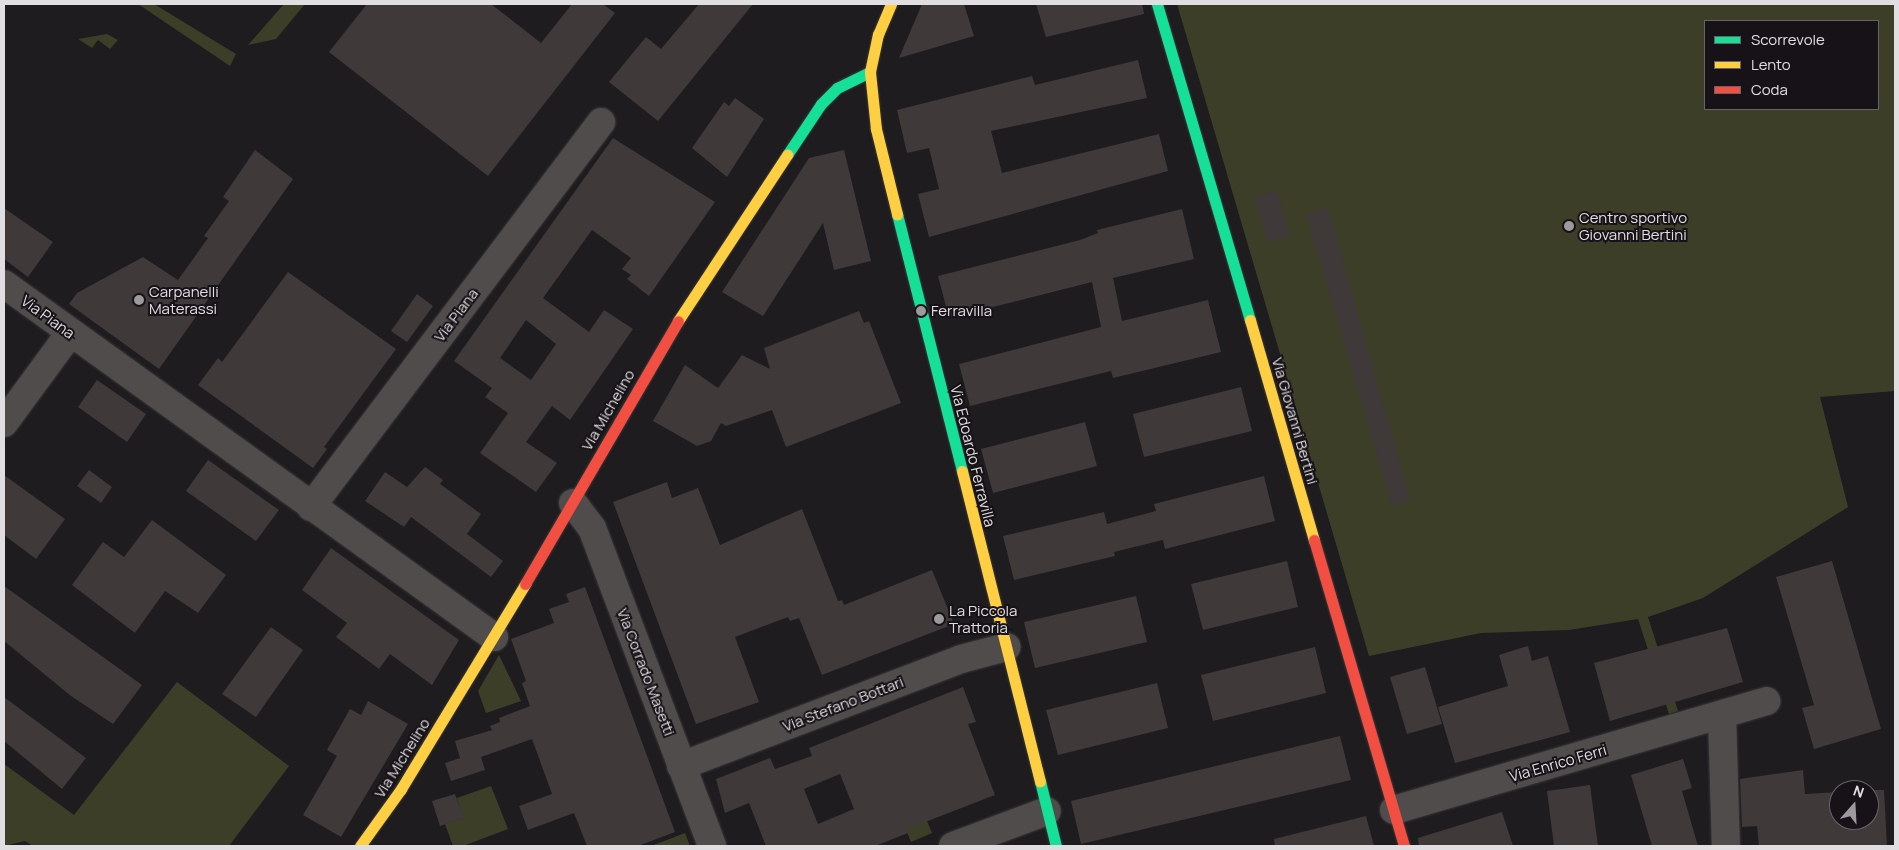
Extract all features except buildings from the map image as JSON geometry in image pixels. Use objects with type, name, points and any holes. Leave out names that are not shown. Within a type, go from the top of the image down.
[{"type":"street","points":[[870,72],[878,34],[892,4]]},
{"type":"street","name":"Via Giovanni Bertini","points":[[1157,4],[1404,846]]},
{"type":"street","name":"Via Michelino","points":[[360,846],[401,789],[494,637],[681,312],[803,130],[837,88],[870,72]]},
{"type":"street","name":"Via Edoardo Ferravilla","points":[[870,72],[876,129],[891,195],[1056,846]]},
{"type":"street","name":"Via Piana","points":[[311,507],[602,122]]},
{"type":"street","name":"Via Piana","points":[[4,284],[494,637]]},
{"type":"street","points":[[4,423],[70,332]]},
{"type":"street","name":"Via Corrado Masetti","points":[[572,503],[592,528],[712,846]]},
{"type":"street","name":"Via Stefano Bottari","points":[[681,766],[961,659],[1006,647]]},
{"type":"street","name":"Via Enrico Ferri","points":[[1394,810],[1766,701]]},
{"type":"street","points":[[1722,715],[1726,846]]},
{"type":"street","points":[[952,846],[1047,811]]},
{"type":"green space","points":[[138,4],[154,4],[236,54],[230,66]]},
{"type":"green space","points":[[284,4],[305,4],[276,39],[248,45]]},
{"type":"green space","name":"Centro sportivo Giovanni Bertini","points":[[1177,4],[1895,4],[1895,391],[1820,397],[1848,507],[1703,598],[1648,617],[1678,711],[1669,714],[1638,619],[1569,630],[1481,633],[1369,656]]},
{"type":"green space","points":[[107,34],[118,40],[110,49],[98,40],[92,48],[78,39]]},
{"type":"green space","points":[[499,655],[521,701],[486,713],[478,691]]},
{"type":"green space","points":[[177,682],[289,766],[229,846],[33,846],[25,841],[4,846],[4,764],[74,815]]},
{"type":"green space","points":[[903,764],[932,833],[911,842],[891,791]]},
{"type":"green space","points":[[491,786],[508,829],[463,846],[453,846],[445,824],[463,818],[457,798]]},
{"type":"green space","points":[[685,833],[690,846],[651,846]]},
{"type":"traffic: fast","points":[[1157,4],[1250,320]]},
{"type":"traffic: fast","points":[[787,155],[821,104],[837,88],[870,72]]},
{"type":"traffic: fast","points":[[897,214],[962,471]]},
{"type":"traffic: fast","points":[[1040,781],[1056,846]]},
{"type":"traffic: slow","points":[[891,4],[878,34],[870,72],[876,129],[897,214]]},
{"type":"traffic: slow","points":[[678,321],[787,155]]},
{"type":"traffic: slow","points":[[1250,320],[1314,540]]},
{"type":"traffic: slow","points":[[962,471],[1040,781]]},
{"type":"traffic: slow","points":[[360,846],[401,789],[525,584]]},
{"type":"traffic: jam","points":[[525,584],[678,321]]},
{"type":"traffic: jam","points":[[1314,540],[1404,846]]},
{"type":"place","name":"Centro sportivo Giovanni Bertini","points":[[1569,226]]},
{"type":"place","name":"Carpanelli Materassi","points":[[139,300]]},
{"type":"place","name":"Ferravilla","points":[[921,311]]},
{"type":"place","name":"La Piccola Trattoria","points":[[939,619]]}]
